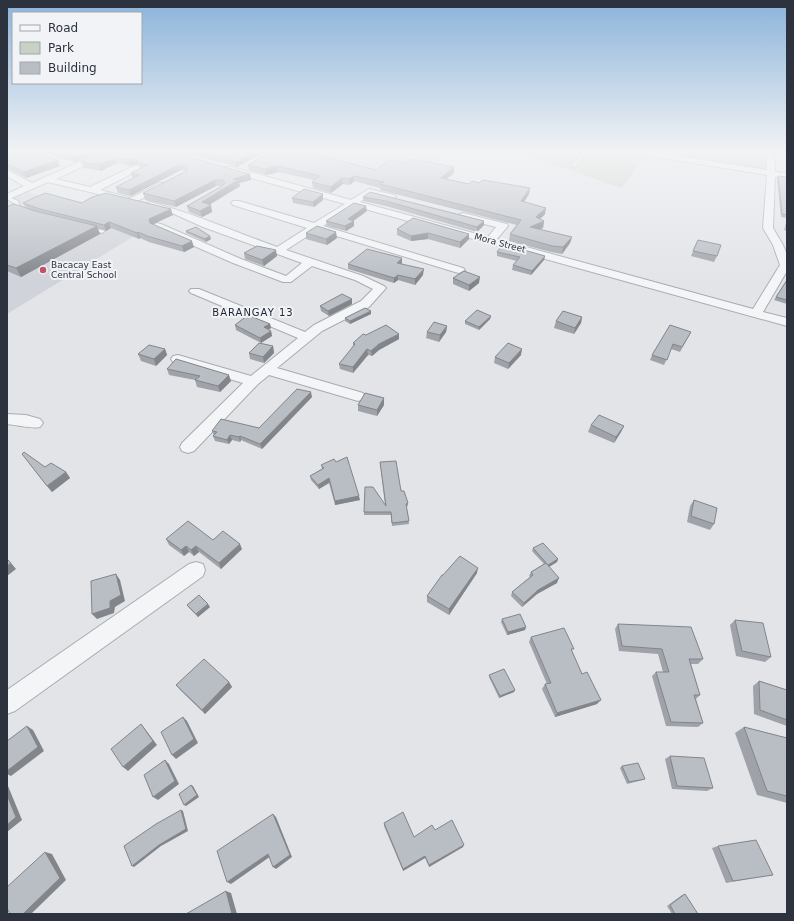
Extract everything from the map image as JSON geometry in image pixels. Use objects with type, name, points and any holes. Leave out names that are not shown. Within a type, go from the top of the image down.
[{"type":"street","points":[[110,195],[132,201],[183,210],[278,251],[359,278],[380,288],[365,304],[318,328],[306,337],[254,382],[188,447]]},
{"type":"street","points":[[132,201],[144,195]]},
{"type":"street","name":"Mora Street","points":[[322,195],[756,312],[787,322]]},
{"type":"street","points":[[278,251],[365,195]]},
{"type":"street","points":[[381,195],[399,200]]},
{"type":"street","points":[[756,312],[785,265],[778,245],[768,228],[770,195]]},
{"type":"street","points":[[236,203],[459,270]]},
{"type":"street","points":[[183,210],[157,226],[237,261],[287,280],[310,262]]},
{"type":"street","points":[[451,213],[503,226],[490,240]]},
{"type":"street","points":[[195,291],[273,322],[306,337]]},
{"type":"street","points":[[178,359],[254,382]]},
{"type":"street","points":[[267,370],[358,396]]},
{"type":"street","points":[[7,419],[26,420],[35,423]]},
{"type":"street","points":[[7,703],[196,570]]},
{"type":"lane","points":[[7,197],[16,202],[18,208],[29,213]]},
{"type":"lane","points":[[86,228],[102,231]]},
{"type":"shaded area","name":"Bacacay East Central School","points":[[20,195],[38,195],[152,225],[7,314],[7,201]]},
{"type":"building","points":[[41,195],[52,195],[82,203],[99,195],[114,195],[171,209],[149,219],[150,223],[192,241],[182,246],[138,232],[137,233],[109,222],[104,225],[40,209],[23,203]]},
{"type":"building","points":[[151,195],[186,195],[174,201]]},
{"type":"building","points":[[206,195],[213,195],[202,202],[211,205],[200,211],[187,206]]},
{"type":"building","points":[[296,195],[322,195],[313,202],[292,198]]},
{"type":"building","points":[[366,195],[382,195],[484,221],[477,227],[386,201],[363,197]]},
{"type":"building","points":[[423,195],[525,195],[521,201],[546,208],[536,217],[544,221],[530,227],[572,237],[563,247],[552,246],[510,234],[521,220]]},
{"type":"building","points":[[780,195],[787,195],[787,215],[782,214]]},
{"type":"building","points":[[354,203],[366,206],[348,219],[354,221],[345,226],[326,221]]},
{"type":"building","points":[[14,204],[35,211],[97,226],[16,268],[7,265],[7,207]]},
{"type":"building","points":[[413,218],[469,234],[460,242],[428,233],[411,236],[397,229]]},
{"type":"building","points":[[317,226],[336,232],[326,239],[306,233]]},
{"type":"building","points":[[196,227],[210,236],[205,239],[186,231]]},
{"type":"building","points":[[698,240],[721,245],[717,256],[693,251]]},
{"type":"building","points":[[503,244],[545,256],[532,271],[513,265],[520,257],[497,252]]},
{"type":"building","points":[[257,246],[276,250],[262,260],[244,253]]},
{"type":"building","points":[[367,249],[402,258],[397,263],[424,269],[415,279],[398,275],[394,278],[348,264]]},
{"type":"building","points":[[464,271],[480,277],[469,285],[453,278]]},
{"type":"building","points":[[787,280],[787,300],[776,297]]},
{"type":"building","points":[[342,294],[352,299],[328,311],[320,306]]},
{"type":"building","points":[[365,308],[371,311],[350,321],[345,318]]},
{"type":"building","points":[[477,310],[491,316],[479,327],[465,321]]},
{"type":"building","points":[[563,311],[582,317],[575,328],[556,321]]},
{"type":"building","points":[[248,315],[270,324],[264,327],[271,331],[260,338],[235,325]]},
{"type":"building","points":[[434,322],[447,326],[440,335],[427,332]]},
{"type":"building","points":[[386,325],[399,334],[379,344],[371,351],[367,349],[353,367],[339,364],[355,344],[353,343],[363,334],[366,335]]},
{"type":"building","points":[[670,325],[691,332],[682,347],[673,344],[667,360],[652,355]]},
{"type":"building","points":[[259,343],[273,346],[263,357],[249,353]]},
{"type":"building","points":[[508,343],[522,349],[509,363],[495,357]]},
{"type":"building","points":[[149,345],[165,349],[154,359],[138,354]]},
{"type":"building","points":[[176,359],[229,375],[218,386],[195,380],[200,376],[167,369]]},
{"type":"building","points":[[297,389],[311,392],[260,444],[240,436],[230,435],[227,440],[213,436],[217,432],[212,431],[221,419],[259,428]]},
{"type":"building","points":[[365,393],[384,398],[377,410],[358,405]]},
{"type":"building","points":[[599,415],[624,426],[616,437],[591,425]]},
{"type":"building","points":[[24,452],[45,467],[51,463],[66,472],[47,486],[22,454]]},
{"type":"building","points":[[347,457],[359,496],[335,501],[329,478],[318,485],[310,476],[324,468],[321,465],[334,459],[336,462]]},
{"type":"building","points":[[396,461],[401,491],[404,491],[408,503],[406,504],[409,521],[392,523],[391,512],[364,512],[365,487],[373,487],[386,506],[380,462]]},
{"type":"building","points":[[694,500],[717,508],[714,524],[691,516]]},
{"type":"building","points":[[188,521],[213,540],[223,531],[240,544],[219,563],[196,546],[191,550],[186,546],[181,550],[166,539]]},
{"type":"building","points":[[543,543],[558,559],[548,565],[533,548]]},
{"type":"building","points":[[460,556],[478,568],[449,609],[427,596],[442,575]]},
{"type":"building","points":[[7,559],[11,563],[7,566]]},
{"type":"building","points":[[546,563],[559,578],[538,590],[524,603],[512,592],[533,575],[531,572]]},
{"type":"building","points":[[116,574],[121,595],[110,601],[110,608],[92,614],[91,581]]},
{"type":"building","points":[[199,595],[208,604],[196,614],[187,605]]},
{"type":"building","points":[[520,614],[526,627],[508,632],[502,619]]},
{"type":"building","points":[[735,620],[763,623],[771,657],[742,651]]},
{"type":"building","points":[[618,624],[691,627],[703,659],[689,659],[700,695],[694,695],[703,723],[671,722],[656,672],[669,672],[662,649],[622,646]]},
{"type":"building","points":[[564,628],[574,649],[571,649],[582,674],[587,672],[601,700],[557,713],[545,684],[551,683],[531,637]]},
{"type":"building","points":[[204,659],[229,682],[202,710],[176,685]]},
{"type":"building","points":[[504,669],[515,690],[500,696],[489,675]]},
{"type":"building","points":[[759,681],[787,690],[787,720],[760,710]]},
{"type":"building","points":[[183,717],[194,739],[172,755],[161,732]]},
{"type":"building","points":[[141,724],[153,741],[123,767],[111,749]]},
{"type":"building","points":[[27,726],[38,747],[7,771],[7,741]]},
{"type":"building","points":[[744,727],[787,738],[787,796],[767,791]]},
{"type":"building","points":[[670,756],[704,758],[713,788],[677,786]]},
{"type":"building","points":[[165,760],[175,781],[153,797],[144,775]]},
{"type":"building","points":[[638,763],[645,779],[629,782],[622,766]]},
{"type":"building","points":[[191,785],[197,795],[184,805],[179,794]]},
{"type":"building","points":[[7,795],[16,817],[7,825]]},
{"type":"building","points":[[181,810],[186,829],[159,845],[132,866],[124,846],[156,824]]},
{"type":"building","points":[[403,812],[414,837],[432,825],[435,830],[452,820],[464,845],[429,865],[425,856],[403,869],[384,823]]},
{"type":"building","points":[[273,814],[290,855],[273,867],[268,854],[227,882],[217,851]]},
{"type":"building","points":[[756,840],[773,875],[733,881],[718,846]]},
{"type":"building","points":[[45,852],[60,878],[23,914],[10,914],[7,908],[7,887]]},
{"type":"building","points":[[226,891],[232,914],[186,914]]},
{"type":"building","points":[[685,894],[698,914],[675,914],[670,905]]},
{"type":"place","name":"Bacacay East Central School","points":[[43,270]]},
{"type":"district","name":"BARANGAY 13","points":[[253,312]]}]
